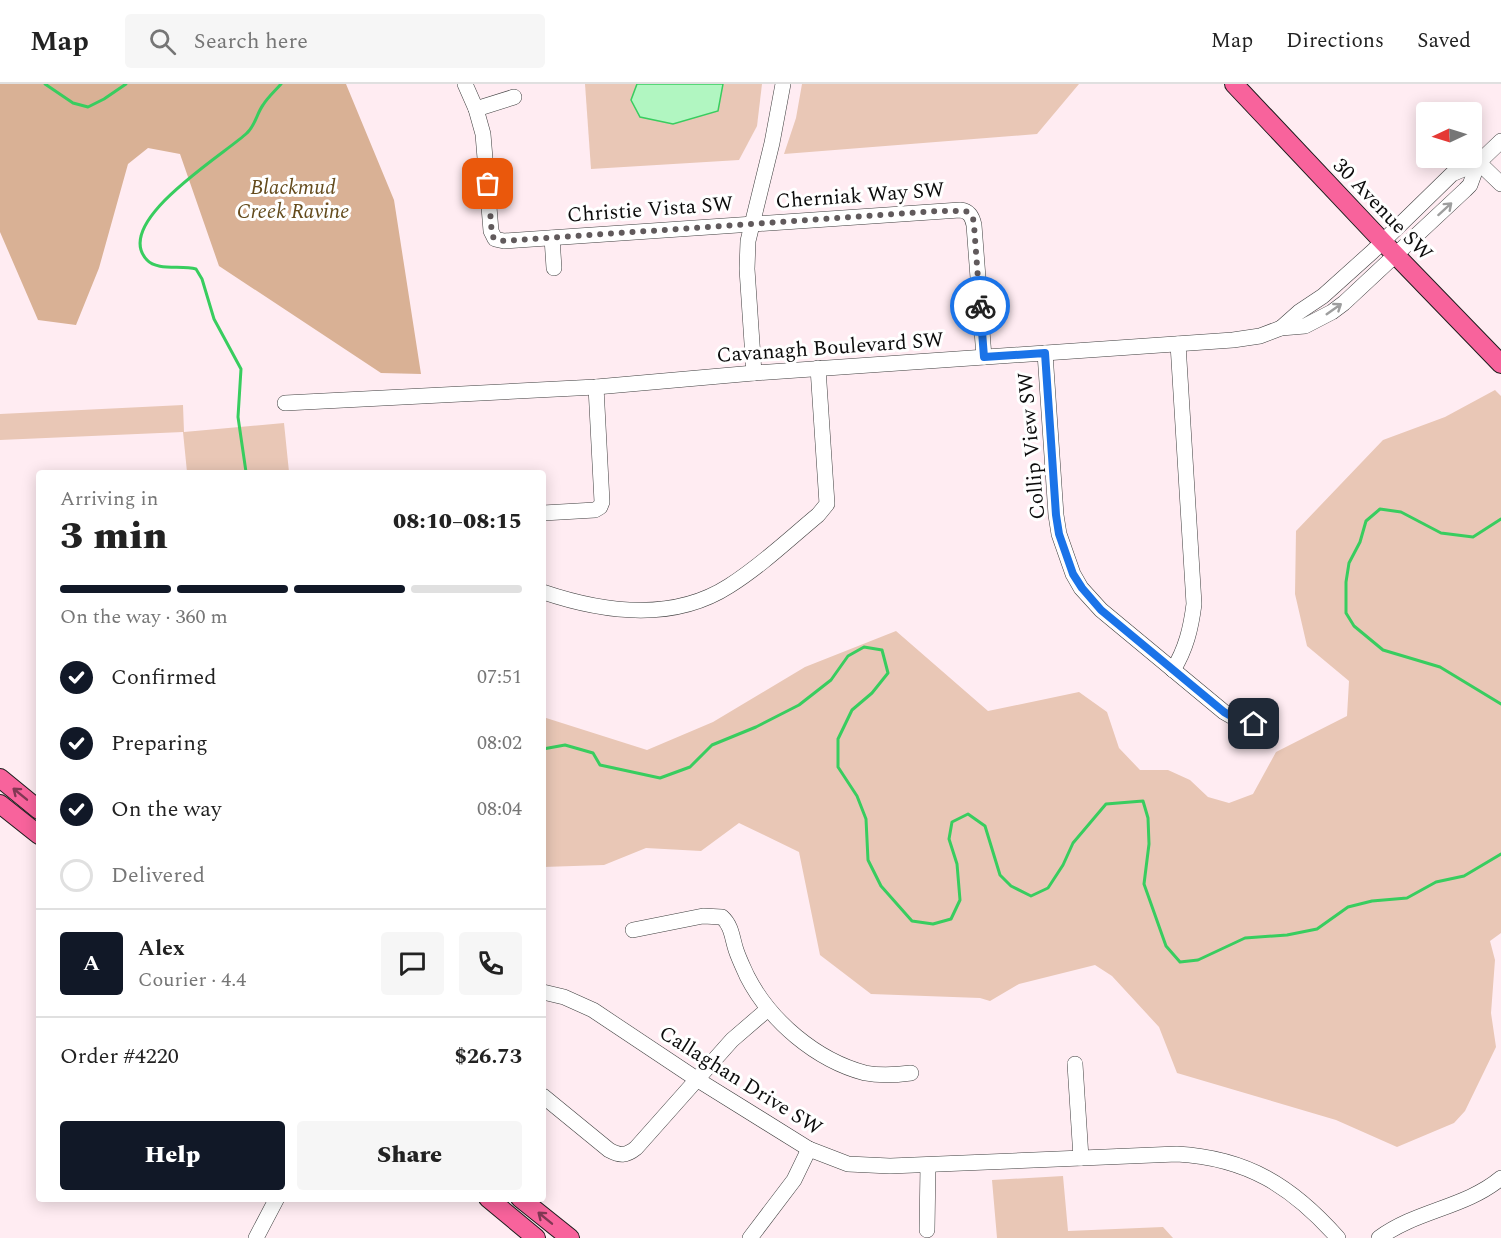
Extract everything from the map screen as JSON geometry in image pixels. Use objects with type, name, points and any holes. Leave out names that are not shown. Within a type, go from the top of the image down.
[{"type":"main road","name":"30 Avenue SW","points":[[1234,84],[1501,353]]},
{"type":"main road","name":"30 Avenue SW","points":[[1247,84],[1501,364]]},
{"type":"main road","points":[[0,778],[36,808]]},
{"type":"main road","points":[[0,804],[36,834]]},
{"type":"main road","points":[[493,1202],[536,1238]]},
{"type":"main road","points":[[525,1202],[570,1238]]},
{"type":"street","name":"Christie Vista SW","points":[[465,84],[476,109],[485,146],[492,236],[495,239],[504,241],[752,223]]},
{"type":"street","points":[[754,373],[747,269],[748,241],[772,143],[783,84]]},
{"type":"street","points":[[476,109],[514,97]]},
{"type":"street","points":[[1482,155],[1501,141]]},
{"type":"street","points":[[1482,166],[1501,184]]},
{"type":"street","points":[[1392,245],[1465,190],[1470,185],[1473,168]]},
{"type":"street","name":"Cherniak Way SW","points":[[752,223],[966,211],[973,218],[974,225],[984,357]]},
{"type":"street","name":"Christie Vista SW","points":[[552,238],[554,268]]},
{"type":"street","name":"Cavanagh Boulevard SW","points":[[285,403],[596,387],[818,368],[1247,338],[1281,328],[1299,312],[1392,245]]},
{"type":"street","points":[[1173,670],[1183,654],[1194,604],[1178,344]]},
{"type":"street","name":"Collip View SW","points":[[1045,353],[1056,515],[1065,555],[1082,588],[1091,600],[1224,712],[1238,720],[1254,724]]},
{"type":"street","points":[[546,593],[593,607],[617,610],[665,609],[688,604],[728,587],[818,515],[826,504],[818,368]]},
{"type":"street","points":[[546,513],[596,510],[603,502],[596,387]]},
{"type":"street","points":[[633,930],[711,914],[722,917],[729,927],[747,976],[768,1008],[803,1041],[838,1063],[878,1075],[911,1073]]},
{"type":"street","name":"Callaghan Drive SW","points":[[546,993],[570,999],[593,1010],[698,1080],[809,1149],[831,1159],[865,1166],[1177,1154],[1210,1157],[1228,1161],[1267,1177],[1285,1188],[1313,1210],[1338,1238]]},
{"type":"street","points":[[546,1098],[609,1150],[625,1155],[636,1148],[732,1040],[768,1008]]},
{"type":"street","points":[[1075,1064],[1081,1158]]},
{"type":"street","points":[[750,1238],[794,1180],[809,1149]]},
{"type":"street","points":[[927,1230],[928,1165]]},
{"type":"street","points":[[1379,1238],[1408,1220],[1478,1194],[1501,1178]]},
{"type":"street","points":[[255,1238],[276,1202]]},
{"type":"shaded area","points":[[585,84],[762,84],[757,126],[739,160],[591,169]]},
{"type":"shaded area","points":[[637,84],[723,84],[718,111],[673,124],[640,117],[631,100]]},
{"type":"shaded area","points":[[802,84],[1079,84],[1037,134],[784,154],[796,118]]},
{"type":"shaded area","points":[[1495,390],[1501,396],[1501,933],[1490,941],[1495,960],[1491,1013],[1496,1047],[1465,1111],[1454,1123],[1397,1147],[1336,1120],[1177,1073],[1159,1027],[1112,976],[1095,965],[1019,984],[990,1001],[980,998],[871,994],[820,955],[799,852],[739,823],[701,851],[646,848],[604,865],[546,867],[546,718],[647,750],[713,722],[805,667],[896,631],[988,711],[1079,692],[1107,712],[1119,748],[1140,770],[1168,770],[1190,780],[1208,797],[1229,803],[1253,794],[1276,752],[1347,716],[1349,681],[1307,646],[1295,594],[1296,531],[1383,440],[1445,417]]},
{"type":"shaded area","points":[[183,405],[184,432],[284,423],[289,470],[187,470],[183,432],[0,440],[0,414]]},
{"type":"shaded area","points":[[1063,1176],[1068,1231],[1163,1227],[1173,1238],[997,1238],[992,1180]]},
{"type":"green space","name":"Blackmud Creek Ravine","points":[[0,84],[346,84],[394,200],[421,374],[381,373],[219,266],[180,154],[148,148],[128,164],[99,268],[76,325],[38,320],[0,232]]},
{"type":"waterway","points":[[45,84],[73,103],[88,107],[126,84]]},
{"type":"waterway","points":[[246,470],[238,417],[241,369],[214,319],[202,279],[196,269],[163,267],[151,263],[147,260],[140,244],[144,227],[157,209],[196,172],[247,133],[265,102],[281,84]]},
{"type":"waterway","points":[[1501,519],[1473,537],[1441,533],[1401,512],[1380,509],[1366,521],[1360,542],[1349,563],[1346,582],[1346,613],[1354,626],[1383,650],[1440,667],[1501,704]]},
{"type":"waterway","points":[[546,748],[565,745],[593,753],[600,765],[660,778],[690,767],[712,745],[756,727],[799,705],[831,680],[848,656],[864,647],[882,650],[888,673],[872,693],[852,710],[838,739],[838,767],[857,796],[866,819],[868,860],[881,886],[912,921],[933,924],[951,919],[960,900],[957,864],[949,839],[952,822],[968,814],[985,826],[1000,875],[1011,886],[1031,896],[1048,888],[1063,865],[1073,843],[1106,804],[1143,801],[1148,818],[1149,844],[1144,884],[1166,946],[1180,962],[1198,960],[1245,938],[1287,935],[1317,929],[1348,907],[1372,901],[1407,898],[1436,882],[1464,876],[1501,854]]},
{"type":"way so far","points":[[488,184],[491,231],[492,236],[499,241],[966,211],[973,218],[980,306]]},
{"type":"route","points":[[980,306],[984,357],[1045,353],[1056,515],[1065,555],[1082,588],[1101,610],[1224,712],[1238,720],[1254,724]]}]
